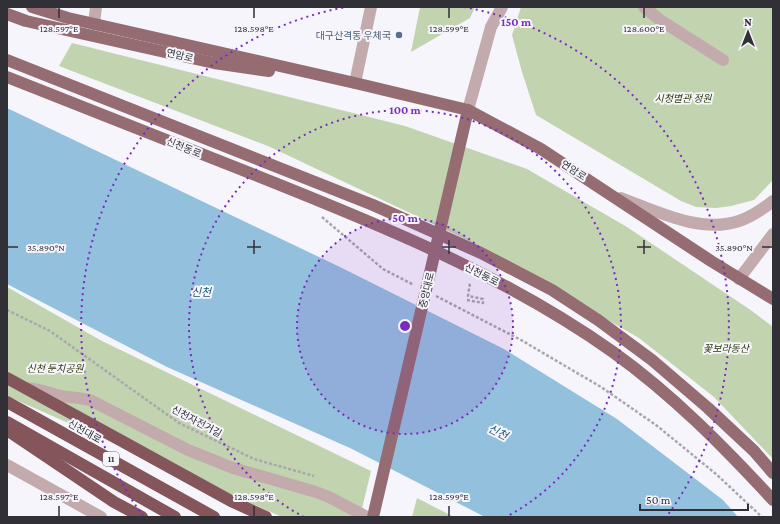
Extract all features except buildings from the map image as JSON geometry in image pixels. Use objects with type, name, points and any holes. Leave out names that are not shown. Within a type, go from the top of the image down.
[{"type":"highway","points":[[7,378],[231,501],[266,517]]},
{"type":"highway","name":"신천대로","points":[[7,402],[214,517]]},
{"type":"highway","name":"11","points":[[7,422],[175,517]]},
{"type":"highway","points":[[7,430],[114,502],[142,517]]},
{"type":"main road","name":"연암로","points":[[32,7],[68,18],[468,110],[541,149],[773,299]]},
{"type":"main road","name":"연암로","points":[[7,14],[26,21],[214,63],[355,83]]},
{"type":"main road","name":"신천동로","points":[[7,60],[373,205],[482,253],[552,290],[598,320],[652,360],[708,408],[754,451],[773,473]]},
{"type":"main road","name":"신천동로","points":[[7,77],[369,220],[482,273],[545,307],[614,353],[673,399],[773,500]]},
{"type":"main road","name":"중앙대로","points":[[373,517],[468,110]]},
{"type":"street","points":[[94,24],[96,7]]},
{"type":"street","points":[[355,83],[371,7]]},
{"type":"street","points":[[468,110],[491,27],[502,7]]},
{"type":"street","points":[[644,7],[660,20],[723,60]]},
{"type":"street","points":[[615,196],[685,222],[716,225],[740,221],[761,210],[773,201]]},
{"type":"street","points":[[739,278],[773,234]]},
{"type":"street","points":[[22,387],[92,401],[188,450],[232,468],[316,492],[329,497],[367,517]]},
{"type":"street","points":[[7,465],[100,517]]},
{"type":"path","points":[[320,214],[383,269],[417,286]]},
{"type":"path","points":[[466,279],[470,281],[468,296],[483,299],[483,303],[467,300]]},
{"type":"path","points":[[430,293],[521,340],[601,387],[656,425],[716,474],[762,517]]},
{"type":"path","name":"신천자전거길","points":[[9,311],[50,331],[179,423],[254,459],[320,479]]},
{"type":"green space","points":[[420,7],[475,7],[470,18],[411,52]]},
{"type":"green space","name":"시청별관 정원","points":[[521,7],[773,7],[773,180],[754,200],[716,208],[696,207],[681,201],[536,115],[512,35]]},
{"type":"green space","name":"꽃보라동산","points":[[72,43],[405,126],[527,169],[627,227],[752,311],[773,327],[773,459],[714,397],[639,338],[482,247],[268,146],[59,66]]},
{"type":"green space","name":"신천 둔치공원","points":[[7,287],[102,341],[371,471],[360,517],[282,517],[7,396]]},
{"type":"green space","points":[[417,498],[454,517],[412,517]]},
{"type":"water","name":"신천","points":[[7,108],[340,267],[504,349],[617,419],[723,500],[738,517],[485,517],[350,448],[167,367],[7,284]]},
{"type":"place","name":"대구산격동 우체국","points":[[399,35]]}]
